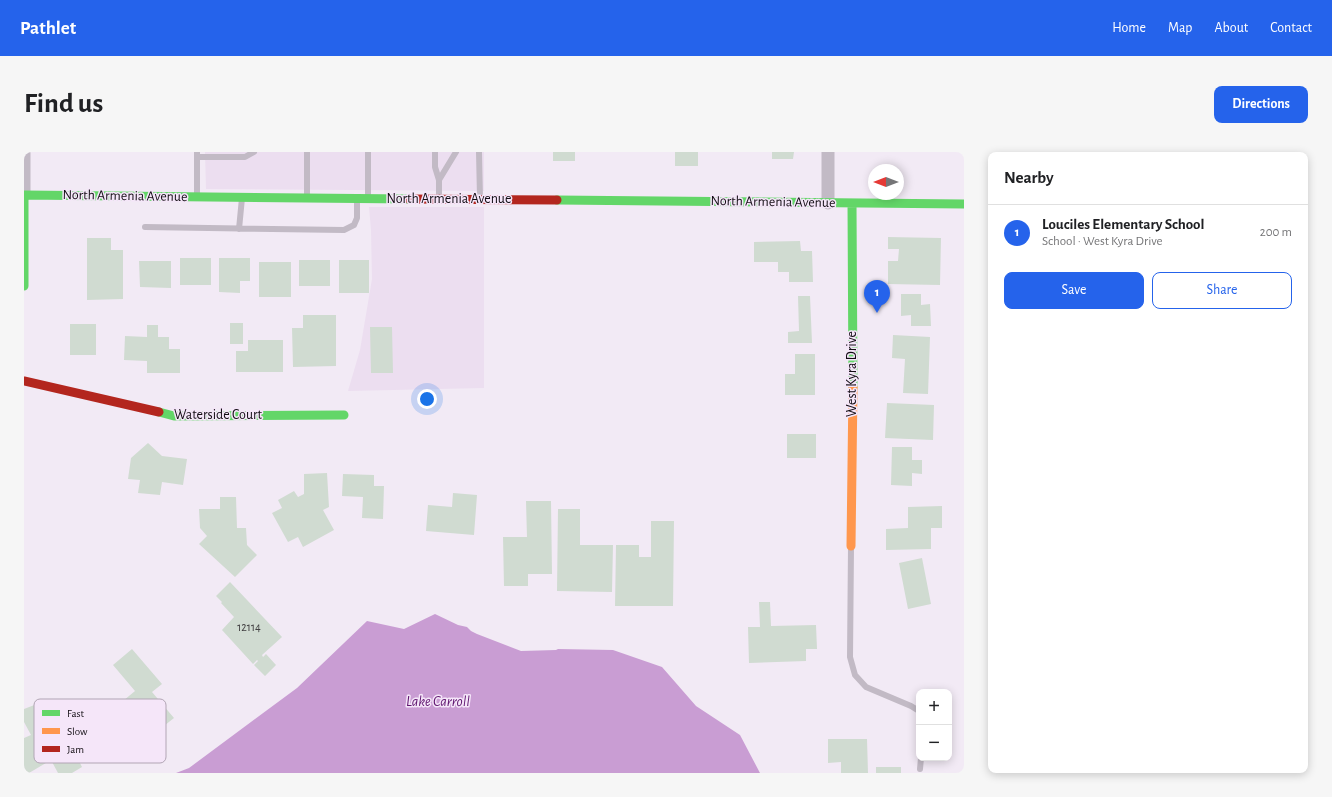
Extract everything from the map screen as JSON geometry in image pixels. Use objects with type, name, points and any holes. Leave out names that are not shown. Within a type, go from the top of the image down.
[{"type":"main road","name":"North Armenia Avenue","points":[[24,195],[964,204]]},
{"type":"main road","points":[[24,195],[24,286]]},
{"type":"main road","name":"West Kyra Drive","points":[[851,546],[853,374],[852,203]]},
{"type":"main road","name":"Waterside Court","points":[[24,381],[174,416],[344,415]]},
{"type":"street","points":[[24,152],[24,195]]},
{"type":"street","points":[[828,152],[828,203]]},
{"type":"lane","points":[[197,197],[197,154],[245,157],[254,152]]},
{"type":"lane","points":[[307,152],[307,198]]},
{"type":"lane","points":[[368,152],[368,199]]},
{"type":"lane","points":[[435,152],[435,167],[439,180],[439,199]]},
{"type":"lane","points":[[439,180],[456,152]]},
{"type":"lane","points":[[479,152],[480,200]]},
{"type":"lane","points":[[239,228],[242,197]]},
{"type":"lane","points":[[145,227],[344,230],[354,225],[357,218],[357,198]]},
{"type":"lane","points":[[851,546],[850,657],[855,675],[866,687],[916,709]]},
{"type":"lane","points":[[920,769],[921,761]]},
{"type":"shaded area","points":[[205,152],[484,152],[484,191],[206,189]]},
{"type":"shaded area","points":[[369,207],[484,207],[484,388],[348,391],[360,350],[372,279]]},
{"type":"water","name":"Lake Carroll","points":[[435,614],[458,625],[467,627],[477,634],[521,651],[558,649],[613,650],[662,667],[696,706],[740,735],[760,773],[176,773],[189,768],[297,688],[367,621],[404,629]]},
{"type":"building","points":[[553,152],[575,152],[575,161],[553,161]]},
{"type":"building","points":[[675,152],[698,152],[698,166],[675,166]]},
{"type":"building","points":[[772,152],[794,152],[793,159],[772,159]]},
{"type":"building","points":[[888,237],[941,238],[940,285],[888,284],[888,261],[898,261],[899,249],[888,249]]},
{"type":"building","points":[[87,238],[111,238],[111,250],[123,250],[123,299],[87,300]]},
{"type":"building","points":[[800,241],[801,251],[812,251],[813,282],[789,282],[789,272],[778,272],[778,262],[754,262],[754,242]]},
{"type":"building","points":[[180,258],[211,258],[211,285],[180,285]]},
{"type":"building","points":[[219,258],[250,258],[250,281],[240,281],[240,293],[219,292]]},
{"type":"building","points":[[299,260],[330,260],[330,286],[299,286]]},
{"type":"building","points":[[339,260],[369,260],[369,293],[339,293]]},
{"type":"building","points":[[139,261],[171,261],[171,288],[140,287]]},
{"type":"building","points":[[259,262],[291,262],[291,297],[259,297]]},
{"type":"building","points":[[901,294],[921,294],[921,305],[930,304],[931,326],[911,326],[911,315],[901,316]]},
{"type":"building","points":[[798,296],[810,296],[812,343],[788,343],[788,332],[799,331]]},
{"type":"building","points":[[303,315],[336,315],[336,366],[293,367],[292,328],[303,328]]},
{"type":"building","points":[[230,323],[243,323],[243,344],[230,344]]},
{"type":"building","points":[[70,324],[96,324],[96,355],[70,355]]},
{"type":"building","points":[[147,325],[158,325],[158,337],[169,337],[169,349],[180,349],[180,373],[147,373],[147,361],[124,360],[125,336],[147,337]]},
{"type":"building","points":[[370,327],[392,327],[393,373],[371,373]]},
{"type":"building","points":[[893,335],[930,337],[928,394],[903,393],[905,359],[892,358]]},
{"type":"building","points":[[248,340],[283,340],[283,372],[236,372],[236,351],[248,351]]},
{"type":"building","points":[[795,354],[815,354],[815,395],[785,395],[785,374],[795,374]]},
{"type":"building","points":[[887,403],[934,405],[933,440],[885,438]]},
{"type":"building","points":[[787,434],[816,434],[816,458],[787,458]]},
{"type":"building","points":[[148,443],[162,456],[187,459],[183,485],[162,482],[160,495],[138,493],[140,480],[128,479],[131,458]]},
{"type":"building","points":[[892,447],[912,447],[912,460],[922,460],[922,474],[912,473],[912,486],[891,485]]},
{"type":"building","points":[[327,473],[329,507],[323,510],[334,530],[303,547],[298,537],[288,542],[272,513],[282,508],[278,500],[294,491],[298,497],[304,494],[304,474]]},
{"type":"building","points":[[343,474],[374,475],[374,486],[384,486],[383,519],[362,518],[363,497],[342,496]]},
{"type":"building","points":[[453,493],[477,495],[474,535],[426,531],[428,505],[452,507]]},
{"type":"building","points":[[220,497],[236,497],[237,528],[246,528],[247,545],[257,555],[235,577],[199,544],[207,536],[200,528],[199,509],[220,509]]},
{"type":"building","points":[[526,501],[551,501],[552,574],[528,574],[528,586],[504,586],[503,537],[527,537]]},
{"type":"building","points":[[942,506],[942,528],[931,528],[931,549],[886,550],[886,529],[908,528],[908,507]]},
{"type":"building","points":[[558,509],[580,509],[580,545],[613,545],[612,592],[557,591]]},
{"type":"building","points":[[651,521],[674,521],[673,606],[615,606],[616,545],[639,545],[639,557],[651,557]]},
{"type":"building","points":[[922,558],[931,604],[908,609],[899,563]]},
{"type":"building","points":[[230,582],[282,637],[262,655],[263,657],[266,654],[276,665],[265,676],[254,665],[258,661],[257,660],[253,664],[222,630],[234,617],[216,596]]},
{"type":"building","points":[[759,602],[770,602],[771,626],[816,625],[817,649],[806,649],[806,661],[749,663],[748,627],[760,627]]},
{"type":"building","points":[[132,649],[162,684],[152,692],[158,699],[125,699],[135,691],[113,665]]},
{"type":"building","points":[[34,705],[34,763],[46,763],[29,773],[24,773],[24,738],[31,735],[24,722],[24,709]]},
{"type":"building","points":[[166,709],[174,718],[166,724]]},
{"type":"building","points":[[828,739],[867,739],[868,773],[841,773],[841,762],[828,763]]},
{"type":"building","points":[[53,763],[80,763],[82,767],[72,773],[58,773]]},
{"type":"building","points":[[876,767],[901,767],[901,773],[876,773]]},
{"type":"traffic: fast","points":[[24,286],[24,195],[409,199]]},
{"type":"traffic: fast","points":[[557,200],[964,204]]},
{"type":"traffic: fast","points":[[852,203],[853,387]]},
{"type":"traffic: fast","points":[[159,412],[174,416],[344,415]]},
{"type":"traffic: slow","points":[[851,546],[853,387]]},
{"type":"traffic: jam","points":[[409,199],[557,200]]},
{"type":"traffic: jam","points":[[24,381],[159,412]]},
{"type":"place","name":"Louciles Elementary School","points":[[877,313]]}]
